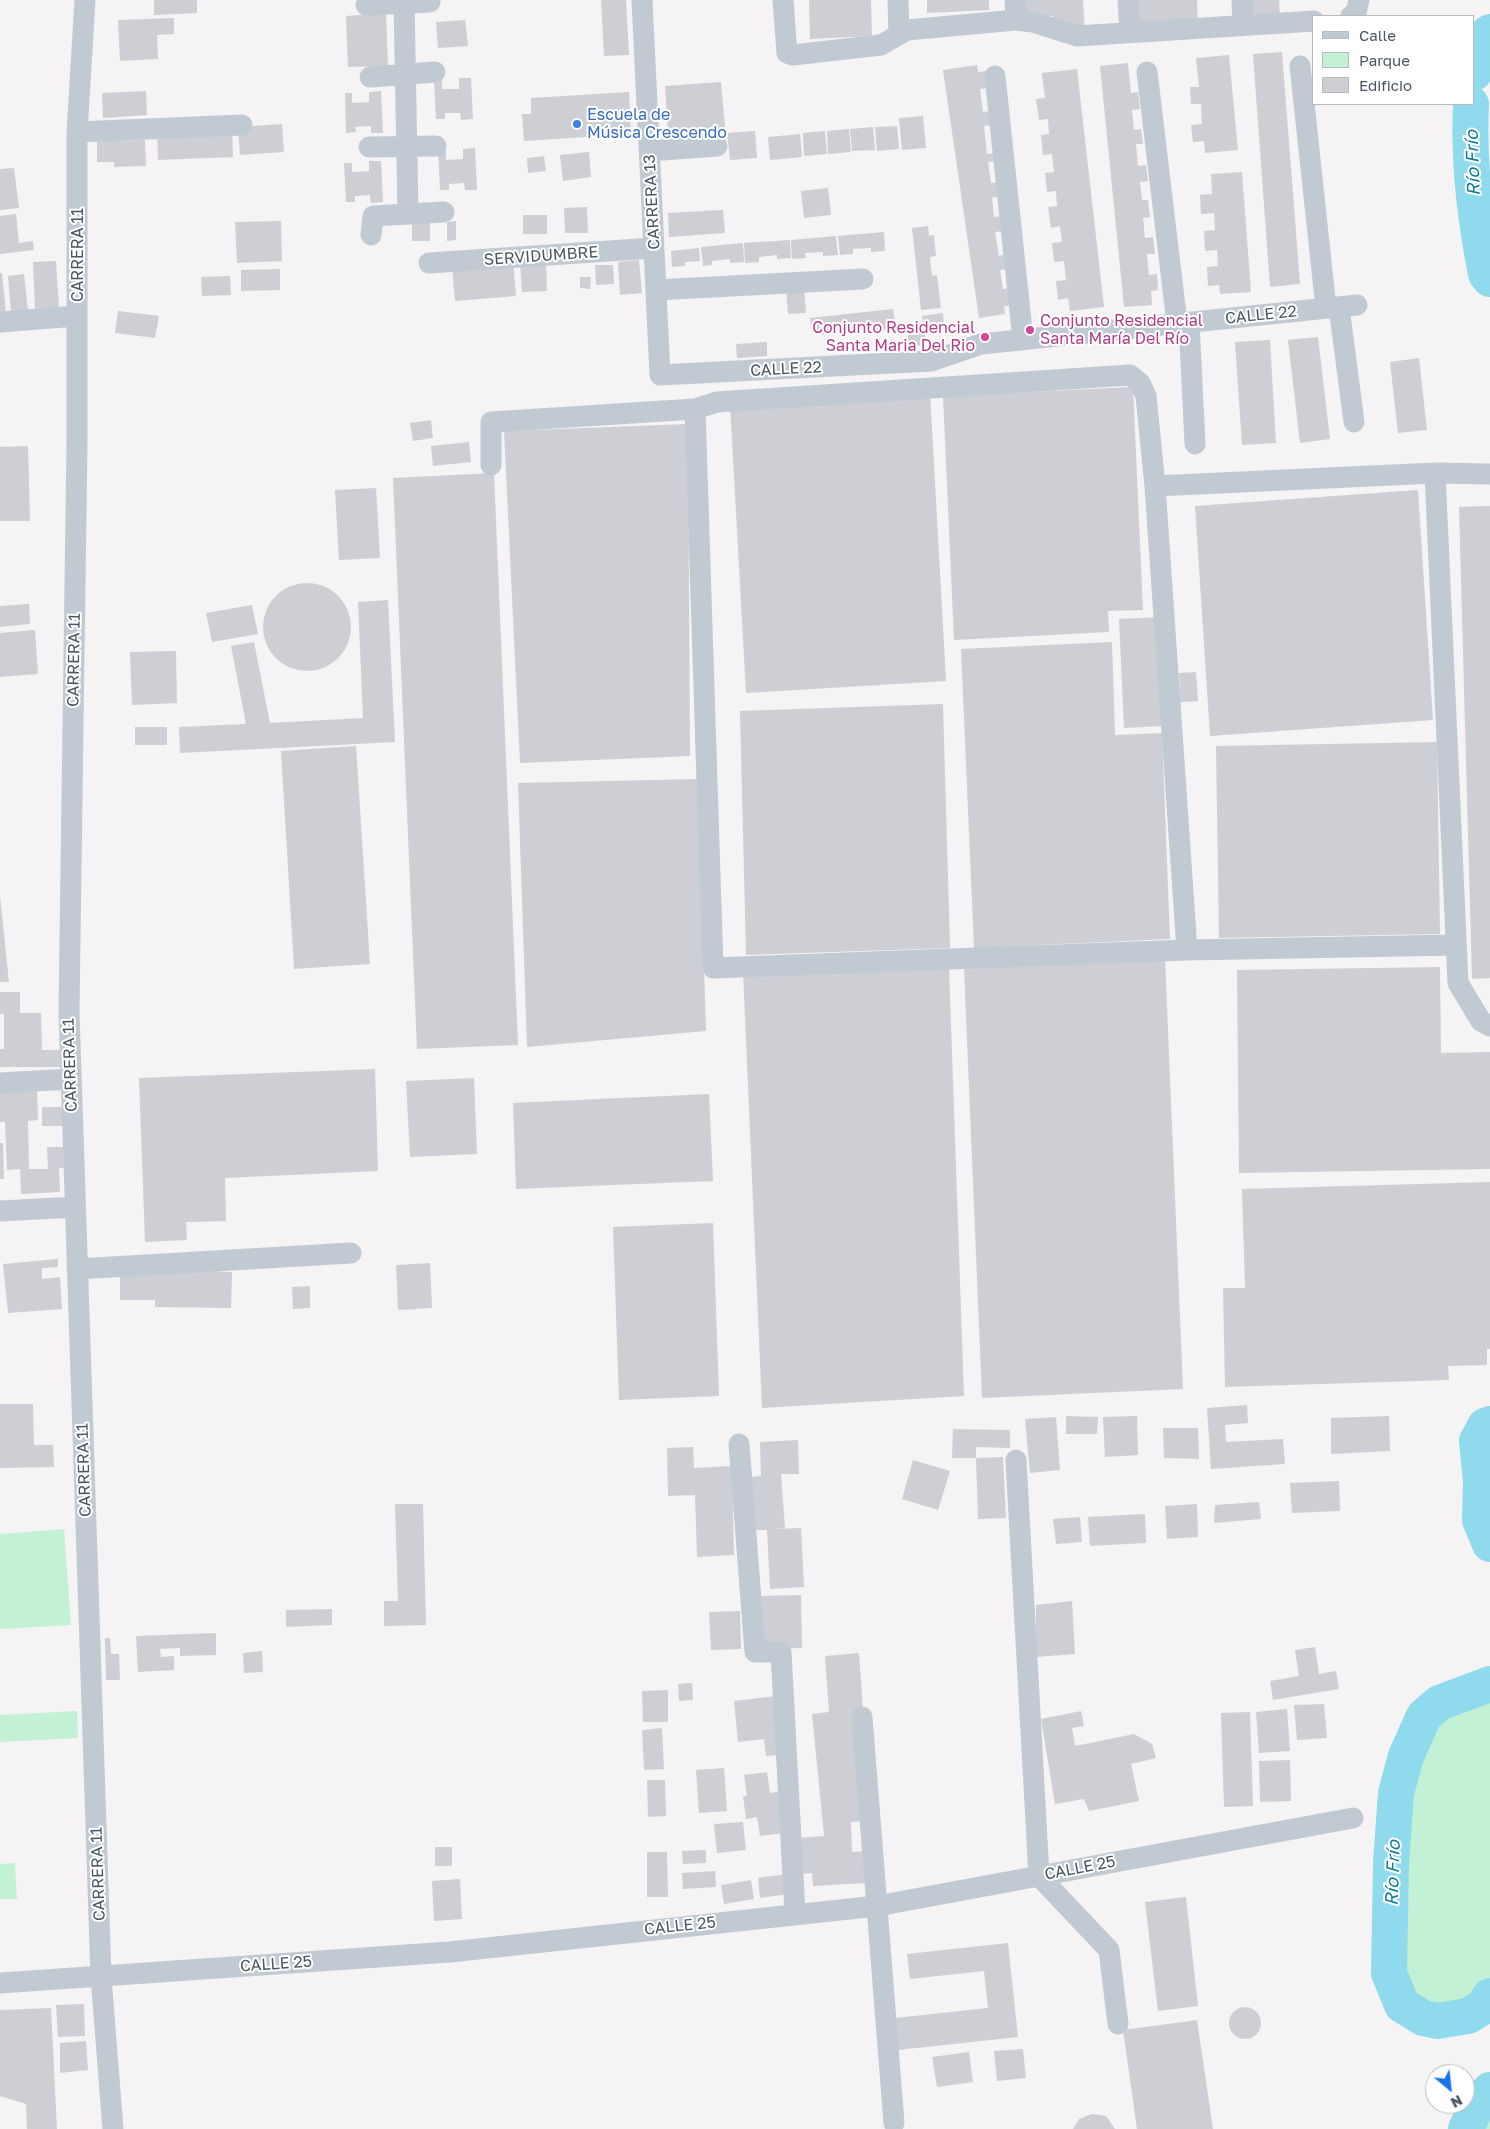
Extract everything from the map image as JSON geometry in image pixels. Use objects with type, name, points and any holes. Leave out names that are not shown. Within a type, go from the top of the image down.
[{"type":"street","name":"CARRERA 11","points":[[85,0],[77,132],[78,316],[69,995],[101,1977],[113,2129]]},
{"type":"street","name":"CARRERA 13","points":[[642,0],[660,375]]},
{"type":"street","points":[[783,0],[786,53],[793,55],[881,45],[907,30],[1015,10],[1033,22],[1077,36],[1312,21]]},
{"type":"street","points":[[898,0],[899,34]]},
{"type":"street","points":[[1128,0],[1130,32]]},
{"type":"street","points":[[1242,0],[1243,25]]},
{"type":"street","points":[[1353,15],[1356,13],[1360,0]]},
{"type":"street","points":[[404,2],[408,213]]},
{"type":"street","points":[[366,5],[430,2]]},
{"type":"street","points":[[1300,66],[1341,306],[1354,422]]},
{"type":"street","points":[[370,77],[436,72]]},
{"type":"street","points":[[1147,72],[1183,323],[1195,444]]},
{"type":"street","points":[[994,76],[1023,340]]},
{"type":"street","points":[[77,132],[242,125]]},
{"type":"street","points":[[369,147],[436,146]]},
{"type":"street","points":[[650,151],[717,146]]},
{"type":"street","points":[[371,235],[373,216],[444,212]]},
{"type":"street","name":"SERVIDUMBRE","points":[[429,263],[654,248]]},
{"type":"street","points":[[656,290],[863,279]]},
{"type":"street","name":"CALLE 22","points":[[660,375],[931,362],[981,344],[1341,306]]},
{"type":"street","points":[[0,322],[78,316]]},
{"type":"street","points":[[491,465],[491,422],[695,409],[717,402],[1130,375],[1140,383],[1146,396],[1155,486],[1187,950]]},
{"type":"street","points":[[695,409],[713,968],[1187,950],[1456,945]]},
{"type":"street","points":[[1155,486],[1435,473],[1490,474]]},
{"type":"street","points":[[1435,473],[1458,982],[1482,1020],[1490,1026]]},
{"type":"street","points":[[0,1083],[71,1079]]},
{"type":"street","points":[[0,1210],[75,1207]]},
{"type":"street","points":[[77,1268],[351,1253]]},
{"type":"street","points":[[739,1444],[755,1652],[782,1652],[795,1914]]},
{"type":"street","points":[[1016,1460],[1039,1876],[1109,1950],[1118,2024]]},
{"type":"street","points":[[862,1717],[894,2123]]},
{"type":"street","name":"CALLE 25","points":[[0,1983],[450,1952],[877,1906],[1353,1818]]},
{"type":"green space","points":[[1490,1424],[1490,1544],[1480,1520],[1481,1482],[1477,1441],[1485,1426]]},
{"type":"green space","points":[[64,1529],[71,1625],[0,1629],[0,1534]]},
{"type":"green space","points":[[1490,1684],[1490,1996],[1483,2007],[1468,2016],[1437,2021],[1423,2018],[1402,2005],[1389,1973],[1391,1863],[1396,1793],[1406,1756],[1424,1716],[1439,1703]]},
{"type":"green space","points":[[77,1711],[78,1738],[0,1742],[0,1715]]},
{"type":"green space","points":[[15,1863],[17,1899],[0,1899],[0,1864]]},
{"type":"green space","points":[[1490,2090],[1490,2129],[1466,2129],[1473,2114],[1475,2114],[1479,2101]]},
{"type":"building","points":[[154,0],[197,0],[197,13],[154,15]]},
{"type":"building","points":[[601,0],[626,0],[629,55],[604,56]]},
{"type":"building","points":[[809,0],[871,0],[872,36],[810,39]]},
{"type":"building","points":[[927,0],[989,0],[989,10],[927,13]]},
{"type":"building","points":[[1021,0],[1083,0],[1085,33],[1062,29],[1053,16],[1022,17]]},
{"type":"building","points":[[1135,0],[1197,0],[1198,26],[1136,29]]},
{"type":"building","points":[[1248,0],[1279,0],[1280,19],[1248,20]]},
{"type":"building","points":[[386,13],[388,66],[348,67],[346,16]]},
{"type":"building","points":[[174,18],[174,34],[157,35],[158,59],[120,61],[118,20]]},
{"type":"building","points":[[465,20],[468,46],[438,48],[436,22]]},
{"type":"building","points":[[1282,52],[1300,284],[1270,287],[1253,54]]},
{"type":"building","points":[[1229,55],[1238,150],[1205,153],[1204,141],[1193,142],[1191,125],[1202,124],[1201,104],[1191,104],[1190,87],[1199,87],[1196,58]]},
{"type":"building","points":[[1128,63],[1131,93],[1138,92],[1140,109],[1132,110],[1134,130],[1141,129],[1143,144],[1136,144],[1138,166],[1146,165],[1148,181],[1140,182],[1142,200],[1148,200],[1150,217],[1143,218],[1145,238],[1153,237],[1155,254],[1147,254],[1149,275],[1157,274],[1158,290],[1151,291],[1152,305],[1124,307],[1100,66]]},
{"type":"building","points":[[977,65],[978,72],[986,71],[988,88],[980,89],[983,112],[991,111],[993,125],[984,126],[987,154],[995,153],[996,161],[988,162],[991,183],[1000,182],[1002,196],[992,198],[994,217],[1002,216],[1005,231],[995,232],[999,256],[1007,254],[1009,269],[1000,270],[1003,289],[1012,288],[1014,305],[1004,306],[1005,314],[979,318],[943,70]]},
{"type":"building","points":[[1077,69],[1104,307],[1070,311],[1068,298],[1058,300],[1056,281],[1066,280],[1064,261],[1054,262],[1052,243],[1062,242],[1060,226],[1051,228],[1048,207],[1057,206],[1056,191],[1047,192],[1045,173],[1054,172],[1052,154],[1043,155],[1041,135],[1049,134],[1048,119],[1039,120],[1036,99],[1045,98],[1042,73]]},
{"type":"building","points":[[459,78],[471,78],[473,119],[461,120],[460,113],[445,113],[445,119],[436,119],[434,80],[442,80],[442,89],[459,89]]},
{"type":"building","points":[[721,82],[725,127],[668,131],[665,86]]},
{"type":"building","points":[[146,91],[147,115],[103,118],[102,93]]},
{"type":"building","points":[[381,91],[383,133],[371,133],[371,126],[355,127],[356,132],[346,133],[345,93],[352,93],[352,103],[369,102],[369,92]]},
{"type":"building","name":"Escuela de Música Crescendo","points":[[629,92],[631,134],[524,141],[522,114],[531,114],[531,98]]},
{"type":"building","points":[[923,116],[926,148],[902,150],[899,118]]},
{"type":"building","points":[[282,124],[284,152],[240,155],[238,127]]},
{"type":"building","points":[[897,126],[899,149],[877,151],[875,127]]},
{"type":"building","points":[[232,127],[233,157],[158,160],[157,129]]},
{"type":"building","points":[[873,127],[875,150],[852,151],[850,129]]},
{"type":"building","points":[[849,129],[851,152],[828,154],[827,131]]},
{"type":"building","points":[[755,131],[757,158],[730,160],[727,133]]},
{"type":"building","points":[[825,131],[827,154],[804,156],[803,133]]},
{"type":"building","points":[[800,134],[802,157],[770,160],[768,137]]},
{"type":"building","points":[[145,140],[146,166],[114,167],[114,162],[97,162],[97,141]]},
{"type":"building","points":[[475,148],[477,190],[465,190],[464,183],[449,184],[449,190],[440,190],[438,150],[446,150],[446,160],[463,159],[463,149]]},
{"type":"building","points":[[589,152],[591,177],[563,181],[560,155]]},
{"type":"building","points":[[544,156],[546,171],[528,173],[527,158]]},
{"type":"building","points":[[369,161],[381,161],[383,202],[371,203],[370,195],[355,196],[355,202],[346,202],[344,163],[352,163],[352,172],[369,171]]},
{"type":"building","points":[[14,168],[19,208],[0,210],[0,169]]},
{"type":"building","points":[[1242,172],[1251,292],[1220,294],[1219,285],[1208,286],[1207,267],[1218,266],[1217,250],[1205,251],[1204,231],[1215,230],[1214,213],[1201,214],[1200,195],[1212,194],[1211,174]]},
{"type":"building","points":[[828,188],[831,215],[804,218],[801,191]]},
{"type":"building","points":[[587,207],[588,233],[565,233],[564,208]]},
{"type":"building","points":[[723,210],[725,233],[669,237],[668,213]]},
{"type":"building","points":[[16,214],[19,243],[33,241],[34,250],[0,254],[0,216]]},
{"type":"building","points":[[523,215],[547,215],[547,234],[523,234]]},
{"type":"building","points":[[281,221],[282,261],[237,263],[235,222]]},
{"type":"building","points":[[430,221],[430,241],[412,241],[412,222]]},
{"type":"building","points":[[456,221],[456,240],[447,241],[447,222]]},
{"type":"building","points":[[928,226],[929,236],[934,235],[936,256],[930,257],[932,276],[937,275],[941,308],[921,310],[912,228]]},
{"type":"building","points":[[884,232],[885,251],[871,252],[871,248],[853,249],[853,254],[840,255],[838,236]]},
{"type":"building","points":[[836,236],[838,255],[823,256],[823,252],[805,253],[806,258],[792,259],[791,240]]},
{"type":"building","points":[[790,240],[791,258],[777,259],[777,255],[759,257],[759,262],[745,263],[744,243]]},
{"type":"building","points":[[743,243],[744,262],[730,263],[730,259],[712,261],[712,265],[703,266],[701,247]]},
{"type":"building","points":[[699,248],[700,261],[685,262],[685,266],[672,267],[671,251]]},
{"type":"building","points":[[639,260],[642,293],[620,295],[618,262]]},
{"type":"building","points":[[56,261],[59,308],[35,309],[33,262]]},
{"type":"building","points":[[513,261],[516,296],[455,301],[452,267]]},
{"type":"building","points":[[546,262],[547,291],[522,292],[520,263]]},
{"type":"building","points":[[595,265],[613,265],[614,284],[596,285]]},
{"type":"building","points":[[280,269],[280,290],[241,291],[241,270]]},
{"type":"building","points":[[0,273],[2,273],[6,313],[0,314]]},
{"type":"building","points":[[24,274],[28,311],[11,313],[8,276]]},
{"type":"building","points":[[230,276],[231,295],[202,296],[201,277]]},
{"type":"building","points":[[580,277],[591,277],[590,289],[580,288]]},
{"type":"building","points":[[804,287],[806,313],[788,314],[786,289]]},
{"type":"building","points":[[893,309],[895,323],[887,324],[887,330],[862,332],[861,327],[842,329],[842,333],[819,335],[819,331],[812,332],[810,318]]},
{"type":"building","points":[[118,311],[159,316],[155,338],[115,333]]},
{"type":"building","points":[[943,313],[944,326],[924,328],[922,316]]},
{"type":"building","points":[[925,333],[925,345],[908,346],[908,335]]},
{"type":"building","points":[[1318,337],[1330,439],[1300,443],[1288,340]]},
{"type":"building","points":[[1270,340],[1276,443],[1242,445],[1235,342]]},
{"type":"building","points":[[767,342],[767,356],[737,358],[736,344]]},
{"type":"building","points":[[1419,358],[1427,430],[1398,433],[1390,362]]},
{"type":"building","points":[[1133,387],[1143,610],[1108,611],[1109,632],[954,640],[943,396]]},
{"type":"building","points":[[930,392],[946,681],[746,693],[730,404]]},
{"type":"building","points":[[431,420],[433,438],[413,441],[410,423]]},
{"type":"building","points":[[688,424],[690,756],[520,763],[504,431]]},
{"type":"building","points":[[469,442],[471,462],[433,466],[431,446]]},
{"type":"building","points":[[28,446],[30,521],[0,521],[0,447]]},
{"type":"building","points":[[494,473],[518,1045],[417,1049],[393,478]]},
{"type":"building","points":[[376,488],[380,558],[339,560],[335,490]]},
{"type":"building","points":[[1418,490],[1433,720],[1210,736],[1195,506]]},
{"type":"building","points":[[1490,506],[1490,978],[1472,979],[1459,507]]},
{"type":"building","points":[[298,583],[316,583],[332,590],[344,602],[351,618],[351,636],[344,652],[332,664],[316,671],[298,671],[282,664],[270,652],[263,636],[263,618],[270,602],[282,590]]},
{"type":"building","points":[[388,600],[395,742],[180,753],[179,727],[246,724],[231,646],[254,642],[270,723],[363,718],[358,602]]},
{"type":"building","points":[[29,604],[30,624],[0,627],[0,606]]},
{"type":"building","points":[[252,605],[258,634],[212,642],[206,613]]},
{"type":"building","points":[[1161,617],[1165,726],[1124,728],[1119,619]]},
{"type":"building","points":[[35,630],[38,674],[0,677],[0,633]]},
{"type":"building","points":[[1112,642],[1115,735],[1162,733],[1170,939],[974,948],[961,649]]},
{"type":"building","points":[[176,651],[177,703],[132,705],[130,652]]},
{"type":"building","points":[[1196,672],[1198,701],[1180,702],[1179,673]]},
{"type":"building","points":[[943,704],[950,948],[746,955],[740,711]]},
{"type":"building","points":[[135,727],[167,727],[167,745],[135,745]]},
{"type":"building","points":[[1437,742],[1440,934],[1219,938],[1216,746]]},
{"type":"building","points":[[356,746],[370,964],[294,969],[281,751]]},
{"type":"building","points":[[698,779],[706,1031],[527,1047],[518,783]]},
{"type":"building","points":[[0,896],[9,982],[0,982]]},
{"type":"building","points":[[1165,959],[1183,1389],[982,1398],[964,968]]},
{"type":"building","points":[[949,967],[964,1396],[762,1408],[743,971]]},
{"type":"building","points":[[1440,967],[1441,1053],[1490,1052],[1490,1169],[1239,1173],[1237,970]]},
{"type":"building","points":[[0,992],[20,992],[20,1013],[41,1013],[42,1050],[62,1050],[62,1067],[0,1067],[0,1049],[4,1049],[4,1014],[0,1014]]},
{"type":"building","points":[[375,1069],[378,1171],[225,1178],[226,1221],[186,1222],[187,1240],[145,1242],[139,1078]]},
{"type":"building","points":[[474,1078],[477,1154],[410,1157],[406,1081]]},
{"type":"building","points":[[37,1091],[38,1120],[28,1121],[29,1169],[48,1169],[47,1147],[63,1147],[64,1168],[59,1168],[60,1192],[21,1194],[20,1169],[7,1170],[5,1122],[0,1122],[0,1093]]},
{"type":"building","points":[[709,1094],[713,1181],[516,1189],[513,1103]]},
{"type":"building","points":[[42,1107],[64,1107],[64,1126],[42,1126]]},
{"type":"building","points":[[0,1143],[3,1143],[4,1179],[0,1179]]},
{"type":"building","points":[[1490,1182],[1490,1349],[1487,1349],[1487,1365],[1448,1366],[1449,1380],[1225,1387],[1223,1288],[1245,1288],[1242,1189]]},
{"type":"building","points":[[713,1223],[719,1396],[619,1400],[613,1227]]},
{"type":"building","points":[[58,1259],[58,1267],[42,1268],[42,1279],[60,1277],[62,1309],[8,1313],[3,1264]]},
{"type":"building","points":[[430,1263],[432,1308],[398,1310],[396,1265]]},
{"type":"building","points":[[232,1272],[231,1308],[155,1307],[155,1300],[120,1300],[120,1273]]},
{"type":"building","points":[[310,1286],[310,1308],[293,1309],[292,1287]]},
{"type":"building","points":[[0,1404],[33,1404],[34,1445],[53,1445],[54,1467],[0,1468]]},
{"type":"building","points":[[1247,1405],[1248,1423],[1225,1425],[1226,1442],[1283,1439],[1285,1464],[1211,1469],[1207,1408]]},
{"type":"building","points":[[1066,1416],[1098,1417],[1097,1434],[1066,1434]]},
{"type":"building","points":[[1137,1416],[1138,1455],[1105,1457],[1103,1417]]},
{"type":"building","points":[[1389,1416],[1390,1451],[1331,1454],[1331,1418]]},
{"type":"building","points":[[1056,1417],[1060,1470],[1030,1473],[1025,1419]]},
{"type":"building","points":[[1163,1428],[1198,1428],[1199,1459],[1164,1458]]},
{"type":"building","points":[[953,1429],[1010,1430],[1010,1448],[976,1447],[976,1458],[952,1458]]},
{"type":"building","points":[[798,1440],[799,1474],[781,1474],[785,1528],[775,1529],[801,1528],[804,1587],[770,1589],[767,1530],[753,1530],[749,1477],[761,1476],[760,1442]]},
{"type":"building","points":[[693,1447],[694,1468],[732,1466],[734,1555],[697,1557],[695,1495],[668,1496],[667,1448]]},
{"type":"building","points":[[1003,1457],[1006,1518],[978,1519],[976,1458]]},
{"type":"building","points":[[913,1460],[950,1471],[938,1510],[902,1499]]},
{"type":"building","points":[[1339,1481],[1340,1511],[1292,1513],[1290,1483]]},
{"type":"building","points":[[1259,1502],[1261,1519],[1214,1523],[1215,1505]]},
{"type":"building","points":[[395,1504],[423,1504],[426,1625],[384,1626],[384,1601],[398,1601]]},
{"type":"building","points":[[1197,1504],[1198,1537],[1167,1539],[1165,1506]]},
{"type":"building","points":[[1145,1514],[1146,1543],[1090,1546],[1088,1517]]},
{"type":"building","points":[[1080,1517],[1082,1542],[1056,1544],[1053,1519]]},
{"type":"building","points":[[801,1595],[802,1648],[763,1649],[761,1596]]},
{"type":"building","points":[[1072,1601],[1075,1654],[1036,1657],[1036,1605]]},
{"type":"building","points":[[332,1609],[332,1625],[286,1627],[286,1610]]},
{"type":"building","points":[[740,1611],[741,1649],[711,1650],[709,1612]]},
{"type":"building","points":[[216,1633],[216,1655],[180,1656],[180,1648],[160,1649],[161,1657],[174,1656],[174,1670],[138,1672],[136,1636]]},
{"type":"building","points":[[105,1638],[110,1638],[111,1654],[119,1654],[120,1680],[106,1680]]},
{"type":"building","points":[[1315,1647],[1319,1674],[1336,1671],[1339,1689],[1273,1700],[1270,1681],[1299,1676],[1295,1650]]},
{"type":"building","points":[[262,1651],[263,1672],[244,1673],[243,1653]]},
{"type":"building","points":[[859,1653],[863,1710],[879,1820],[851,1822],[852,1852],[882,1850],[883,1882],[813,1886],[812,1873],[800,1874],[798,1838],[824,1836],[812,1714],[829,1712],[825,1656]]},
{"type":"building","points":[[692,1683],[693,1700],[679,1701],[678,1684]]},
{"type":"building","points":[[668,1690],[668,1722],[643,1722],[642,1691]]},
{"type":"building","points":[[776,1696],[780,1755],[766,1756],[764,1739],[738,1742],[734,1701]]},
{"type":"building","points":[[1324,1704],[1327,1738],[1297,1740],[1294,1705]]},
{"type":"building","points":[[1287,1709],[1290,1751],[1259,1753],[1256,1712]]},
{"type":"building","points":[[1081,1711],[1084,1726],[1072,1728],[1075,1746],[1134,1734],[1152,1744],[1156,1758],[1131,1764],[1139,1801],[1089,1811],[1084,1799],[1055,1804],[1041,1719]]},
{"type":"building","points":[[1250,1712],[1253,1806],[1224,1807],[1221,1713]]},
{"type":"building","points":[[662,1728],[664,1769],[644,1770],[642,1730]]},
{"type":"building","points":[[1290,1760],[1291,1801],[1260,1802],[1259,1761]]},
{"type":"building","points":[[724,1768],[727,1811],[699,1813],[696,1770]]},
{"type":"building","points":[[767,1772],[770,1793],[783,1791],[785,1833],[760,1836],[757,1817],[746,1819],[743,1796],[747,1796],[744,1775]]},
{"type":"building","points":[[647,1780],[665,1780],[666,1816],[648,1817]]},
{"type":"building","points":[[743,1822],[746,1850],[717,1853],[714,1824]]},
{"type":"building","points":[[435,1847],[452,1847],[452,1866],[435,1866]]},
{"type":"building","points":[[706,1850],[706,1863],[683,1864],[682,1851]]},
{"type":"building","points":[[647,1852],[667,1852],[668,1897],[647,1897]]},
{"type":"building","points":[[715,1871],[716,1887],[683,1889],[682,1873]]},
{"type":"building","points":[[786,1874],[788,1894],[760,1898],[758,1878]]},
{"type":"building","points":[[460,1879],[462,1919],[434,1921],[432,1881]]},
{"type":"building","points":[[751,1880],[754,1899],[724,1904],[721,1885]]},
{"type":"building","points":[[1186,1897],[1198,2006],[1158,2011],[1145,1902]]},
{"type":"building","points":[[1008,1943],[1018,2037],[898,2050],[895,2018],[988,2008],[984,1971],[910,1979],[907,1954]]},
{"type":"building","points":[[84,2004],[85,2036],[58,2037],[56,2005]]},
{"type":"building","points":[[1245,2007],[1251,2008],[1256,2012],[1260,2017],[1260,2029],[1256,2034],[1251,2038],[1245,2039],[1239,2038],[1234,2034],[1230,2029],[1229,2023],[1230,2017],[1234,2012],[1239,2008]]},
{"type":"building","points":[[51,2008],[57,2129],[27,2129],[26,2104],[0,2096],[0,2010]]},
{"type":"building","points":[[1197,2020],[1213,2129],[1137,2129],[1123,2030]]},
{"type":"building","points":[[86,2041],[88,2070],[60,2073],[60,2043]]},
{"type":"building","points":[[1023,2049],[1026,2078],[997,2081],[994,2051]]},
{"type":"building","points":[[969,2052],[973,2082],[937,2087],[932,2057]]},
{"type":"building","points":[[1092,2114],[1106,2116],[1115,2129],[1073,2129],[1079,2119]]},
{"type":"waterway","name":"Río Frío","points":[[1475,68],[1481,39],[1490,32]]},
{"type":"waterway","name":"Río Frío","points":[[1471,105],[1473,189],[1486,274],[1490,279]]},
{"type":"waterway","name":"Río Frío","points":[[1490,1424],[1485,1426],[1477,1441],[1481,1482],[1480,1520],[1490,1544]]},
{"type":"waterway","name":"Río Frío","points":[[1490,1684],[1439,1703],[1424,1716],[1406,1756],[1396,1793],[1391,1863],[1389,1973],[1402,2005],[1423,2018],[1437,2021],[1468,2016],[1483,2007],[1490,1996]]},
{"type":"waterway","name":"Río Frío","points":[[1466,2129],[1479,2101],[1490,2090]]},
{"type":"place","name":"Escuela de Música Crescendo","points":[[577,124]]},
{"type":"place","name":"Conjunto Residencial Santa María Del Río","points":[[1030,330]]},
{"type":"place","name":"Conjunto Residencial Santa Maria Del Rio","points":[[985,337]]}]
